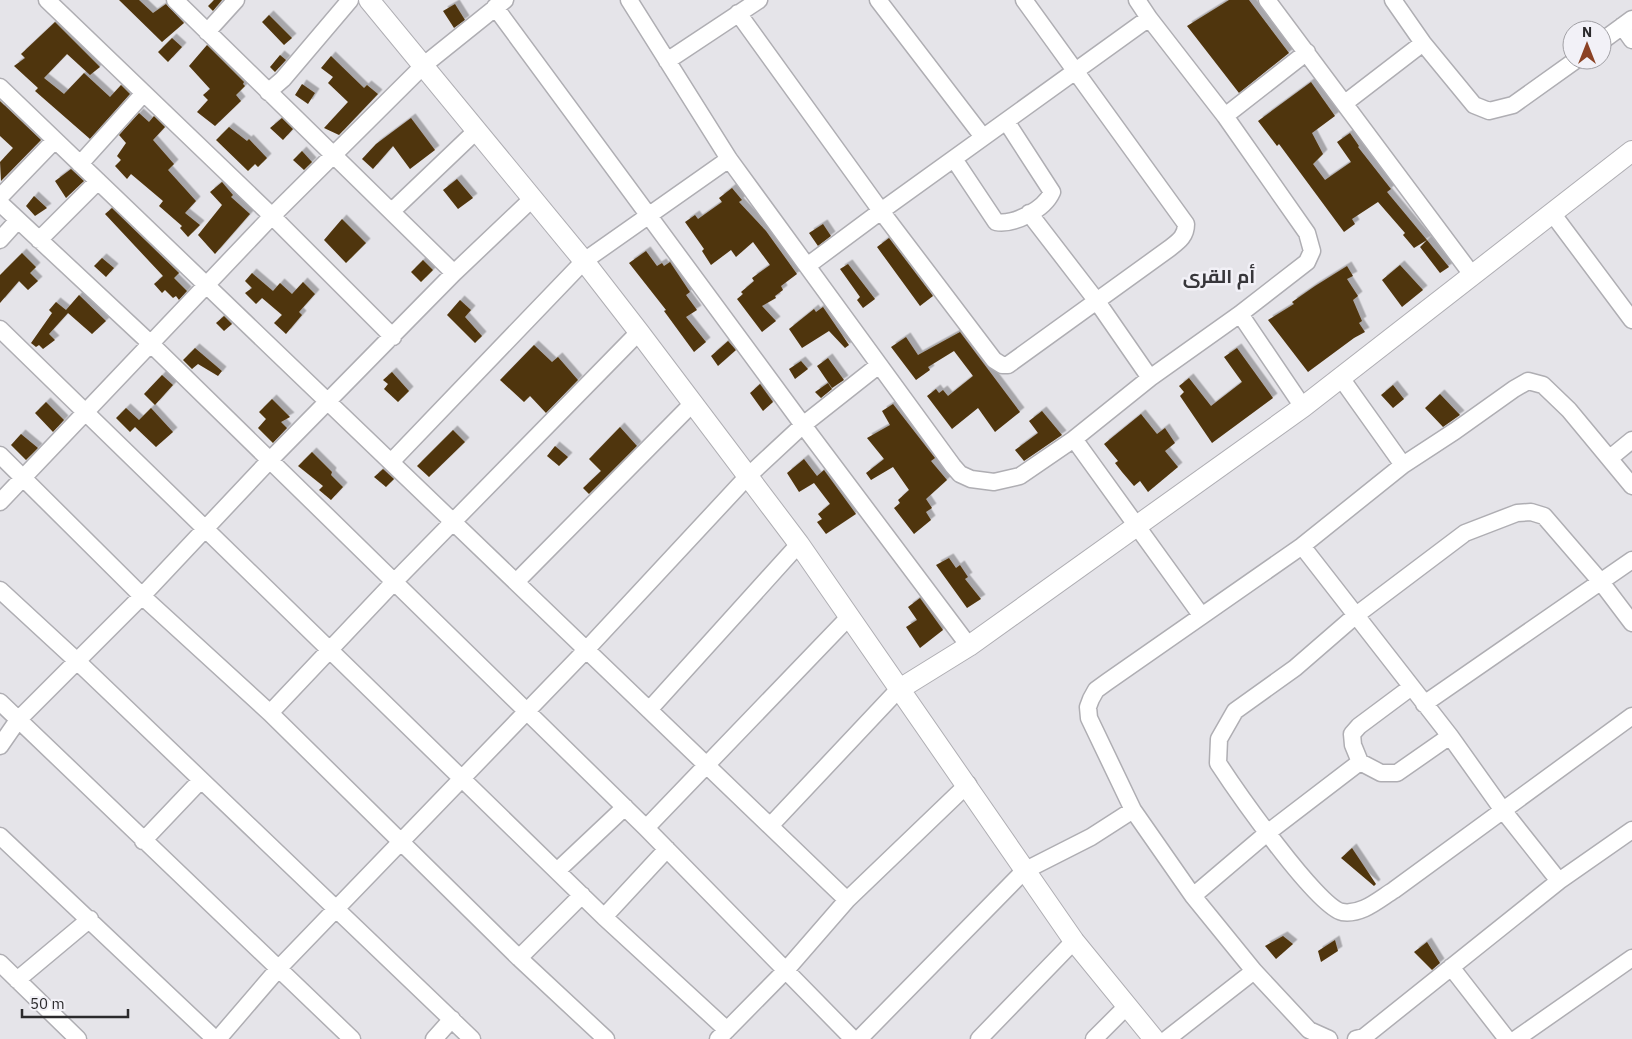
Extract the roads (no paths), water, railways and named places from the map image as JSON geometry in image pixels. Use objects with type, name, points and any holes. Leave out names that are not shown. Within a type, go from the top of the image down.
[{"type":"street","points":[[47,0],[272,216],[393,337]]},
{"type":"street","points":[[175,0],[454,273]]},
{"type":"street","points":[[208,32],[236,0]]},
{"type":"street","points":[[268,92],[283,79],[350,0]]},
{"type":"street","points":[[369,0],[533,198],[639,332],[799,544],[898,690],[968,784],[1024,871],[1074,941],[1154,1039]]},
{"type":"street","points":[[628,0],[729,159],[953,466],[966,477],[994,482],[1020,476],[1074,439],[1150,378],[1240,314],[1307,262],[1312,251],[1307,233],[1226,116],[1137,0]]},
{"type":"street","points":[[667,61],[759,0]]},
{"type":"street","points":[[878,0],[983,138]]},
{"type":"street","points":[[738,13],[881,211],[994,360],[1002,365],[1008,365],[1180,240],[1185,234],[1186,224],[1024,0]]},
{"type":"street","points":[[1267,0],[1473,276]]},
{"type":"street","points":[[1393,0],[1424,43],[1474,105],[1489,111],[1513,105],[1562,70]]},
{"type":"street","points":[[0,502],[272,216],[424,65],[500,3],[649,215],[803,425],[969,646]]},
{"type":"street","points":[[807,266],[1074,71],[1150,18]]},
{"type":"street","points":[[1612,34],[1627,23],[1632,40]]},
{"type":"street","points":[[1345,103],[1424,43]]},
{"type":"street","points":[[1226,116],[1307,52]]},
{"type":"street","points":[[0,87],[847,900]]},
{"type":"street","points":[[80,164],[144,93]]},
{"type":"street","points":[[954,159],[996,222],[1012,222],[1030,213],[1049,198],[1052,192],[1006,121]]},
{"type":"street","points":[[392,211],[477,130]]},
{"type":"street","points":[[0,197],[55,140]]},
{"type":"street","points":[[770,826],[898,690],[969,646],[1303,407],[1632,151]]},
{"type":"street","points":[[390,462],[584,261],[729,159]]},
{"type":"street","points":[[39,240],[98,181]]},
{"type":"street","points":[[0,746],[18,720],[142,596],[269,461],[454,273],[533,198]]},
{"type":"street","points":[[0,203],[150,344],[646,828],[853,1039]]},
{"type":"street","points":[[1030,213],[1096,300],[1150,378]]},
{"type":"street","points":[[1552,213],[1632,320]]},
{"type":"street","points":[[0,240],[18,220]]},
{"type":"street","points":[[1240,314],[1303,407]]},
{"type":"street","points":[[0,330],[203,529],[462,778],[722,1035],[786,969],[847,900],[968,784]]},
{"type":"street","points":[[270,713],[393,583],[639,332]]},
{"type":"street","points":[[0,836],[217,1039],[280,968],[586,650],[747,477],[803,425],[879,365]]},
{"type":"street","points":[[1341,378],[1403,465]]},
{"type":"street","points":[[1329,1039],[1304,1035],[1194,896],[1133,810],[1089,718],[1088,708],[1096,690],[1302,546],[1403,465],[1455,432],[1514,388],[1528,381],[1543,385],[1610,458],[1632,486]]},
{"type":"street","points":[[516,582],[692,404]]},
{"type":"street","points":[[1074,439],[1201,615]]},
{"type":"street","points":[[1610,458],[1632,440]]},
{"type":"street","points":[[0,455],[142,596],[270,713],[402,840],[519,958],[606,1039]]},
{"type":"street","points":[[1632,623],[1601,582],[1544,516],[1531,512],[1517,513],[1466,533],[1355,616],[1295,668],[1235,711],[1219,739],[1218,763],[1266,834],[1332,909],[1352,912],[1362,909],[1394,890],[1502,809],[1632,716]]},
{"type":"street","points":[[649,710],[799,544]]},
{"type":"street","points":[[1302,546],[1410,688],[1450,736],[1502,809],[1559,881]]},
{"type":"street","points":[[1424,704],[1632,560]]},
{"type":"street","points":[[0,590],[77,661],[335,910],[472,1039]]},
{"type":"street","points":[[646,828],[849,617]]},
{"type":"street","points":[[1410,688],[1359,726],[1352,734],[1353,745],[1360,762],[1381,773],[1397,773],[1450,736]]},
{"type":"street","points":[[0,702],[143,841],[280,968],[352,1039]]},
{"type":"street","points":[[1194,896],[1266,834],[1360,762]]},
{"type":"street","points":[[143,841],[200,780]]},
{"type":"street","points":[[557,871],[624,807]]},
{"type":"street","points":[[859,1039],[1024,871],[1091,838],[1133,810]]},
{"type":"street","points":[[1356,1039],[1364,1037],[1559,881],[1632,830]]},
{"type":"street","points":[[604,917],[667,850]]},
{"type":"street","points":[[519,958],[582,896]]},
{"type":"street","points":[[17,980],[90,919]]},
{"type":"street","points":[[979,1039],[1074,941]]},
{"type":"street","points":[[1516,1039],[1632,958]]},
{"type":"street","points":[[0,963],[78,1039]]},
{"type":"street","points":[[1451,967],[1507,1039]]},
{"type":"street","points":[[1167,1039],[1254,971]]},
{"type":"street","points":[[1094,1039],[1127,1006]]},
{"type":"street","points":[[434,1039],[452,1019]]},
{"type":"district","name":"أم القرى","points":[[1219,276]]}]
